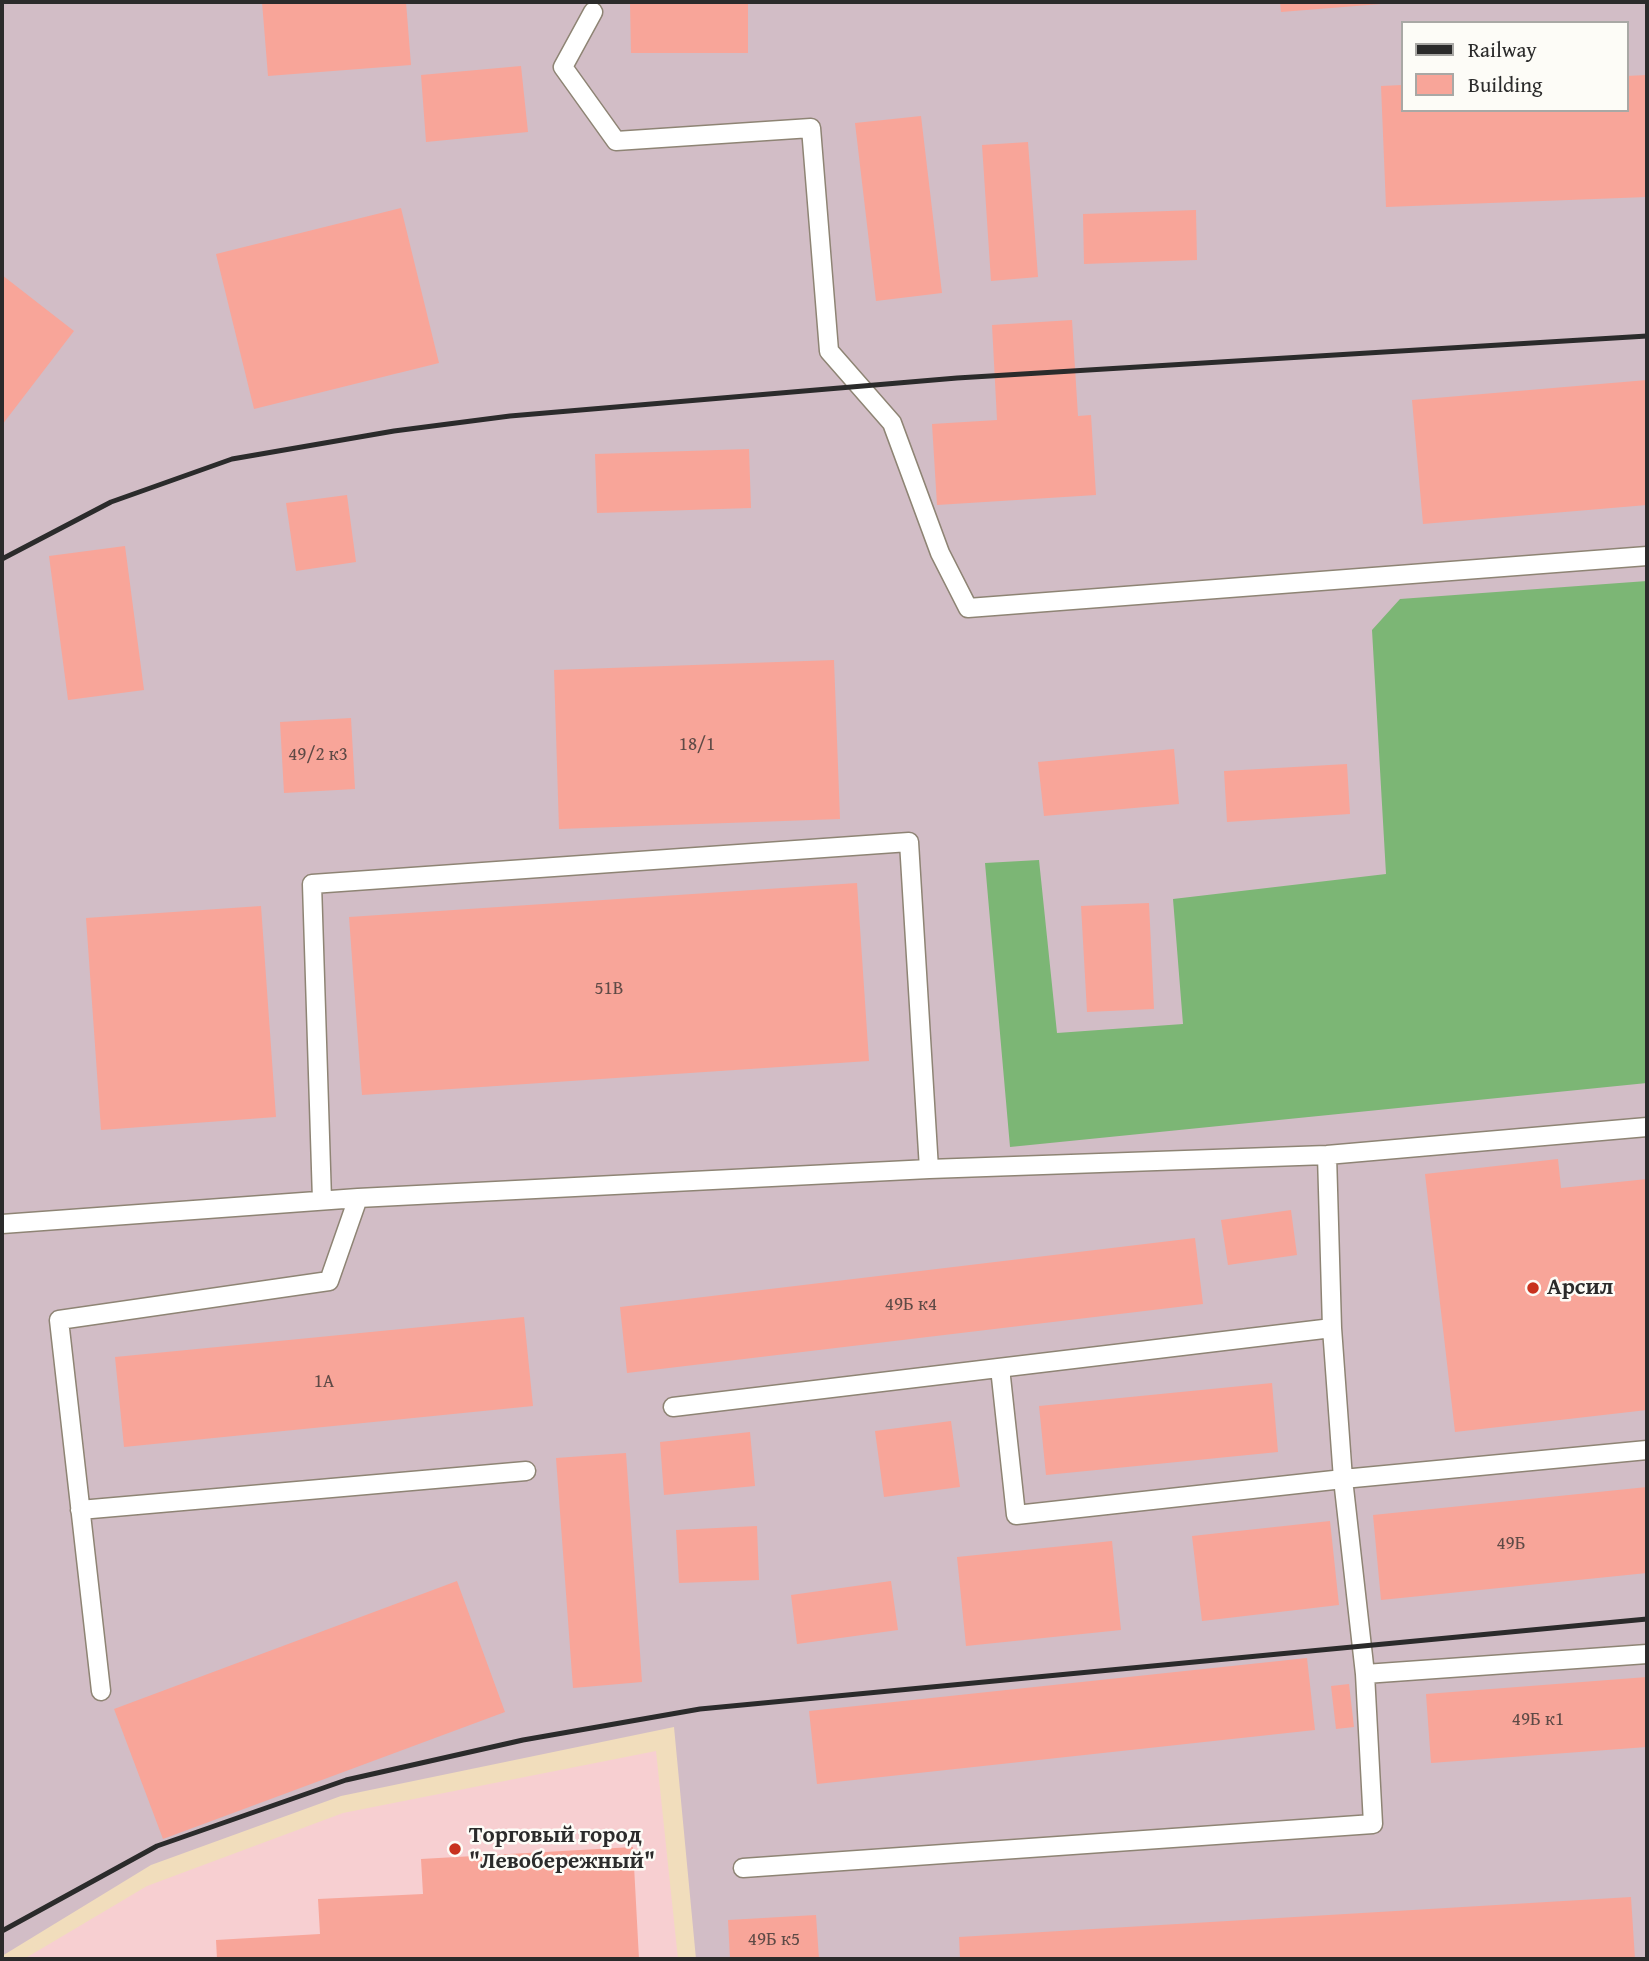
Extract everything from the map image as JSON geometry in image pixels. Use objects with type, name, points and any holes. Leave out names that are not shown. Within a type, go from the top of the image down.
[{"type":"lane","points":[[593,12],[563,67],[616,141],[811,128],[829,351],[892,423],[940,552],[968,608],[1647,555]]},
{"type":"lane","points":[[322,1200],[312,884],[909,842],[929,1169]]},
{"type":"lane","points":[[2,1224],[358,1198],[929,1169],[1327,1155],[1647,1127]]},
{"type":"lane","points":[[743,1868],[1373,1824],[1365,1674],[1343,1479],[1332,1328],[1327,1155]]},
{"type":"lane","points":[[101,1691],[59,1320],[329,1281],[358,1198]]},
{"type":"lane","points":[[673,1407],[1332,1328]]},
{"type":"lane","points":[[1000,1368],[1016,1515],[1343,1479],[1647,1450]]},
{"type":"lane","points":[[80,1510],[526,1471]]},
{"type":"lane","points":[[1365,1674],[1647,1654]]},
{"type":"shaded area","points":[[2,2],[1647,2],[1647,1959],[696,1959],[674,1727],[341,1796],[151,1865],[2,1956]]},
{"type":"shaded area","name":"Торговый город \"Левобережный\"","points":[[656,1751],[678,1959],[24,1959],[147,1886],[343,1813]]},
{"type":"green space","points":[[1647,581],[1647,1083],[1010,1147],[985,863],[1039,860],[1057,1033],[1183,1024],[1173,899],[1386,874],[1372,630],[1400,599]]},
{"type":"building","points":[[262,2],[406,2],[411,65],[268,76]]},
{"type":"building","points":[[630,2],[748,2],[748,53],[631,53]]},
{"type":"building","points":[[1280,2],[1381,2],[1381,4],[1281,12]]},
{"type":"building","points":[[521,66],[528,132],[426,142],[421,75]]},
{"type":"building","points":[[1647,75],[1647,197],[1386,207],[1381,86],[1400,85],[1400,112],[1628,112],[1628,76]]},
{"type":"building","points":[[921,116],[942,293],[876,301],[855,123]]},
{"type":"building","points":[[1028,142],[1038,277],[991,281],[982,145]]},
{"type":"building","points":[[401,208],[439,363],[254,409],[216,254]]},
{"type":"building","points":[[1196,210],[1197,260],[1084,264],[1083,214]]},
{"type":"building","points":[[2,275],[74,331],[2,425]]},
{"type":"building","points":[[1072,320],[1078,416],[1091,415],[1096,495],[937,505],[932,424],[997,420],[992,325]]},
{"type":"building","points":[[1647,380],[1647,505],[1423,524],[1412,400]]},
{"type":"building","points":[[749,449],[751,508],[597,513],[595,454]]},
{"type":"building","points":[[347,495],[356,562],[296,571],[286,503]]},
{"type":"building","points":[[125,546],[144,690],[68,700],[49,556]]},
{"type":"building","points":[[834,660],[840,819],[559,829],[554,670]]},
{"type":"building","points":[[351,718],[355,789],[284,793],[280,722]]},
{"type":"building","points":[[1174,749],[1179,804],[1044,816],[1038,762]]},
{"type":"building","points":[[1347,764],[1350,814],[1227,822],[1224,771]]},
{"type":"building","points":[[857,883],[869,1061],[362,1095],[349,917]]},
{"type":"building","points":[[1149,903],[1154,1009],[1087,1012],[1081,906]]},
{"type":"building","points":[[261,906],[276,1117],[101,1130],[86,918]]},
{"type":"building","points":[[1558,1159],[1561,1188],[1647,1179],[1647,1410],[1455,1432],[1425,1174]]},
{"type":"building","points":[[1291,1210],[1297,1255],[1228,1265],[1221,1220]]},
{"type":"building","points":[[1195,1238],[1203,1304],[627,1373],[620,1307]]},
{"type":"building","points":[[524,1317],[533,1406],[124,1447],[115,1357]]},
{"type":"building","points":[[1272,1383],[1278,1452],[1046,1475],[1039,1406]]},
{"type":"building","points":[[951,1421],[960,1487],[884,1497],[875,1431]]},
{"type":"building","points":[[750,1432],[755,1486],[664,1495],[660,1442]]},
{"type":"building","points":[[626,1453],[642,1682],[573,1688],[556,1458]]},
{"type":"building","points":[[1647,1487],[1647,1573],[1381,1600],[1373,1515]]},
{"type":"building","points":[[1330,1521],[1339,1605],[1202,1621],[1192,1536]]},
{"type":"building","points":[[757,1526],[759,1580],[679,1583],[676,1530]]},
{"type":"building","points":[[1112,1541],[1121,1630],[966,1646],[957,1557]]},
{"type":"building","points":[[457,1581],[505,1712],[163,1839],[114,1709]]},
{"type":"building","points":[[891,1581],[898,1630],[797,1644],[791,1595]]},
{"type":"building","points":[[1307,1658],[1315,1730],[817,1784],[809,1711]]},
{"type":"building","points":[[1647,1677],[1647,1747],[1431,1763],[1426,1694]]},
{"type":"building","points":[[1349,1684],[1354,1727],[1336,1729],[1331,1686]]},
{"type":"building","points":[[633,1847],[639,1959],[217,1959],[216,1940],[320,1934],[318,1899],[423,1894],[421,1859]]},
{"type":"building","points":[[1631,1897],[1635,1959],[960,1959],[959,1937]]},
{"type":"building","points":[[816,1915],[819,1959],[730,1959],[728,1920]]},
{"type":"railway","points":[[2,559],[111,502],[232,459],[394,431],[510,416],[957,378],[1647,336]]},
{"type":"railway","points":[[2,1931],[157,1846],[346,1780],[523,1740],[700,1709],[1647,1619]]},
{"type":"place","name":"Арсил","points":[[1533,1288]]},
{"type":"place","name":"Торговый город \"Левобережный\"","points":[[455,1849]]}]
